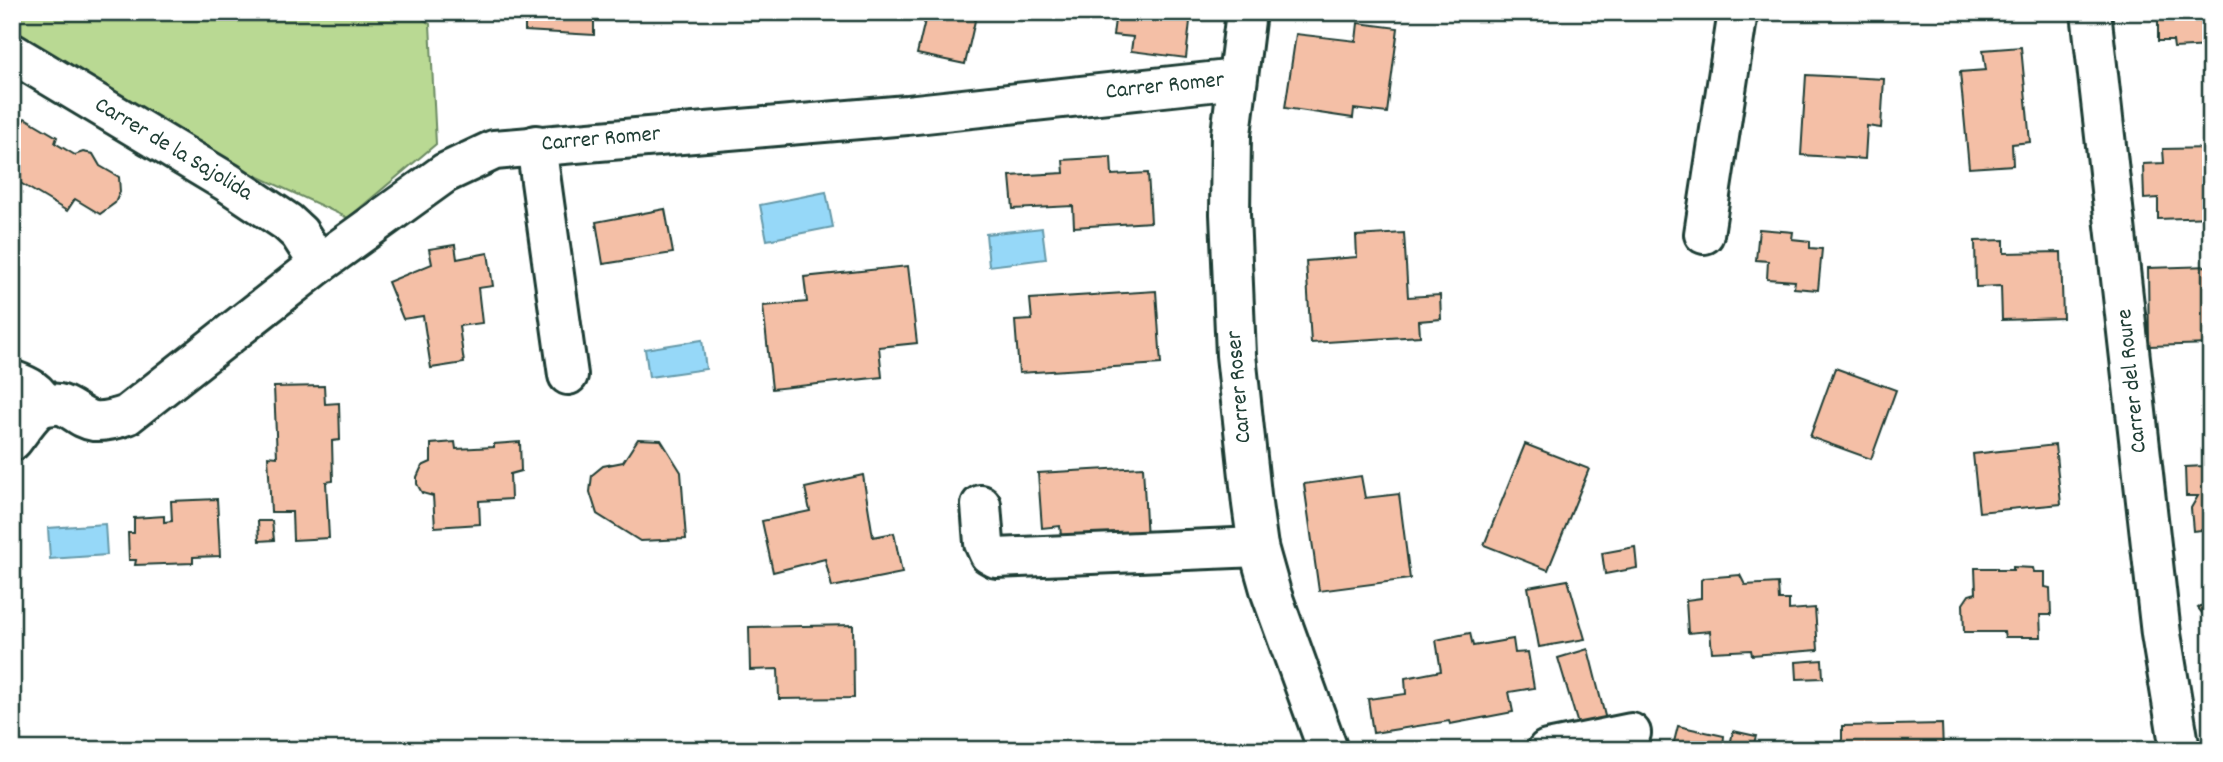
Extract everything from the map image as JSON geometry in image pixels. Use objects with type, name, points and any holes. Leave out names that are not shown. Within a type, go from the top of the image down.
[{"type":"street","name":"Carrer Roser","points":[[1246,12],[1231,134],[1230,214],[1236,355],[1258,547],[1283,632],[1328,750]]},
{"type":"street","points":[[1704,234],[1738,12]]},
{"type":"street","name":"Carrer del Roure","points":[[2091,12],[2161,634],[2180,750]]},
{"type":"street","name":"Carrer de la Sajolida","points":[[12,53],[227,182],[288,222],[299,233],[319,264]]},
{"type":"street","name":"Carrer Romer","points":[[12,380],[32,388],[45,406],[74,409],[92,421],[109,421],[127,415],[319,264],[445,173],[494,150],[907,115],[1237,79]]},
{"type":"street","points":[[536,145],[568,375]]},
{"type":"street","points":[[12,441],[36,411],[54,405]]},
{"type":"street","points":[[981,505],[984,543],[989,554],[996,558],[1258,547]]},
{"type":"street","points":[[1547,750],[1631,733]]},
{"type":"green space","points":[[12,12],[413,12],[430,24],[436,144],[348,218],[216,157],[12,36]]},
{"type":"water","points":[[826,192],[833,227],[767,240],[760,205]]},
{"type":"water","points":[[1042,228],[1046,259],[989,266],[986,234]]},
{"type":"water","points":[[702,340],[706,369],[649,377],[645,349]]},
{"type":"water","points":[[105,524],[107,555],[50,559],[48,528]]},
{"type":"building","points":[[525,12],[594,12],[594,35],[525,31]]},
{"type":"building","points":[[927,12],[977,12],[965,64],[917,54]]},
{"type":"building","points":[[1116,12],[1191,12],[1186,58],[1131,51],[1133,37],[1113,35]]},
{"type":"building","points":[[2158,12],[2211,12],[2211,46],[2174,48],[2173,41],[2158,41]]},
{"type":"building","points":[[1358,23],[1398,28],[1387,113],[1354,109],[1353,118],[1285,108],[1296,34],[1356,41]]},
{"type":"building","points":[[2021,47],[2030,142],[2012,144],[2013,165],[1969,168],[1960,72],[1986,70],[1983,50]]},
{"type":"building","points":[[1806,75],[1884,79],[1881,128],[1867,126],[1865,159],[1801,155]]},
{"type":"building","points":[[25,118],[57,137],[55,143],[75,155],[83,152],[93,154],[100,166],[119,177],[120,192],[115,203],[100,214],[75,199],[67,211],[12,178],[12,138]]},
{"type":"building","points":[[2211,148],[2211,217],[2158,219],[2158,198],[2144,199],[2143,164],[2164,163],[2163,149]]},
{"type":"building","points":[[1111,157],[1112,175],[1148,173],[1151,222],[1074,227],[1073,206],[1013,209],[1010,176],[1064,173],[1063,160]]},
{"type":"building","points":[[665,209],[673,253],[603,264],[596,222]]},
{"type":"building","points":[[1759,229],[1793,232],[1792,239],[1810,241],[1810,248],[1822,249],[1818,290],[1794,288],[1795,281],[1767,279],[1768,261],[1756,260]]},
{"type":"building","points":[[1404,233],[1408,297],[1440,295],[1441,319],[1419,321],[1420,336],[1311,343],[1306,261],[1357,257],[1356,236]]},
{"type":"building","points":[[2004,240],[2004,253],[2061,252],[2063,318],[2002,320],[2001,286],[1976,287],[1975,241]]},
{"type":"building","points":[[455,245],[457,259],[488,253],[493,286],[478,288],[482,323],[459,326],[464,363],[431,368],[423,316],[403,319],[388,282],[432,264],[429,249]]},
{"type":"building","points":[[908,266],[917,343],[879,347],[882,377],[772,389],[763,306],[807,302],[804,277]]},
{"type":"building","points":[[2211,266],[2211,344],[2149,346],[2148,268]]},
{"type":"building","points":[[1156,291],[1161,364],[1019,373],[1015,321],[1032,320],[1030,299]]},
{"type":"building","points":[[1835,368],[1896,390],[1871,459],[1810,437]]},
{"type":"building","points":[[324,386],[325,404],[339,403],[340,440],[332,441],[333,481],[326,482],[329,538],[293,540],[292,512],[271,512],[268,456],[277,457],[274,387]]},
{"type":"building","points":[[638,439],[661,440],[681,472],[686,539],[640,541],[597,514],[590,492],[592,475],[603,466],[623,462]]},
{"type":"building","points":[[455,442],[456,449],[494,447],[494,444],[520,442],[521,471],[510,474],[511,499],[479,501],[480,524],[435,527],[433,496],[422,493],[417,477],[422,466],[431,462],[431,444]]},
{"type":"building","points":[[1525,444],[1589,469],[1548,570],[1484,545]]},
{"type":"building","points":[[2055,445],[2061,504],[1979,512],[1973,454]]},
{"type":"building","points":[[2205,457],[2211,457],[2211,529],[2193,531],[2191,508],[2198,496],[2186,496],[2185,467],[2205,466]]},
{"type":"building","points":[[1143,467],[1147,540],[1062,545],[1060,526],[1042,528],[1038,473]]},
{"type":"building","points":[[863,475],[873,537],[894,533],[902,573],[832,587],[825,559],[773,572],[762,521],[810,511],[805,488]]},
{"type":"building","points":[[1361,476],[1365,498],[1399,494],[1410,579],[1319,591],[1304,484]]},
{"type":"building","points":[[217,499],[220,556],[193,557],[193,563],[135,565],[136,560],[129,560],[128,533],[134,533],[134,518],[164,516],[164,522],[172,521],[171,501]]},
{"type":"building","points":[[258,521],[272,521],[274,540],[259,541]]},
{"type":"building","points":[[1635,547],[1637,568],[1605,574],[1602,553]]},
{"type":"building","points":[[2013,567],[2045,572],[2045,587],[2050,588],[2051,615],[2040,615],[2041,637],[2005,637],[2004,632],[1964,632],[1963,604],[1969,595],[1976,593],[1975,568],[2013,570]]},
{"type":"building","points":[[1740,575],[1745,585],[1778,583],[1779,600],[1789,600],[1789,610],[1815,608],[1818,650],[1752,655],[1751,650],[1712,652],[1710,631],[1688,633],[1686,600],[1701,598],[1701,580]]},
{"type":"building","points":[[1568,580],[1585,639],[1539,647],[1528,587]]},
{"type":"building","points":[[2211,599],[2211,624],[2198,608]]},
{"type":"building","points":[[853,625],[854,698],[779,699],[778,669],[750,670],[749,627]]},
{"type":"building","points":[[1470,633],[1473,646],[1513,639],[1515,653],[1528,652],[1534,688],[1509,692],[1513,712],[1450,724],[1449,721],[1373,733],[1368,699],[1406,694],[1405,678],[1441,671],[1436,640]]},
{"type":"building","points":[[1588,649],[1607,724],[1579,728],[1558,658]]},
{"type":"building","points":[[1822,660],[1823,678],[1797,679],[1796,662]]},
{"type":"building","points":[[1942,724],[1943,750],[1842,750],[1842,726]]},
{"type":"building","points":[[1678,726],[1724,736],[1723,746],[1730,746],[1733,731],[1756,736],[1752,750],[1672,750]]}]
